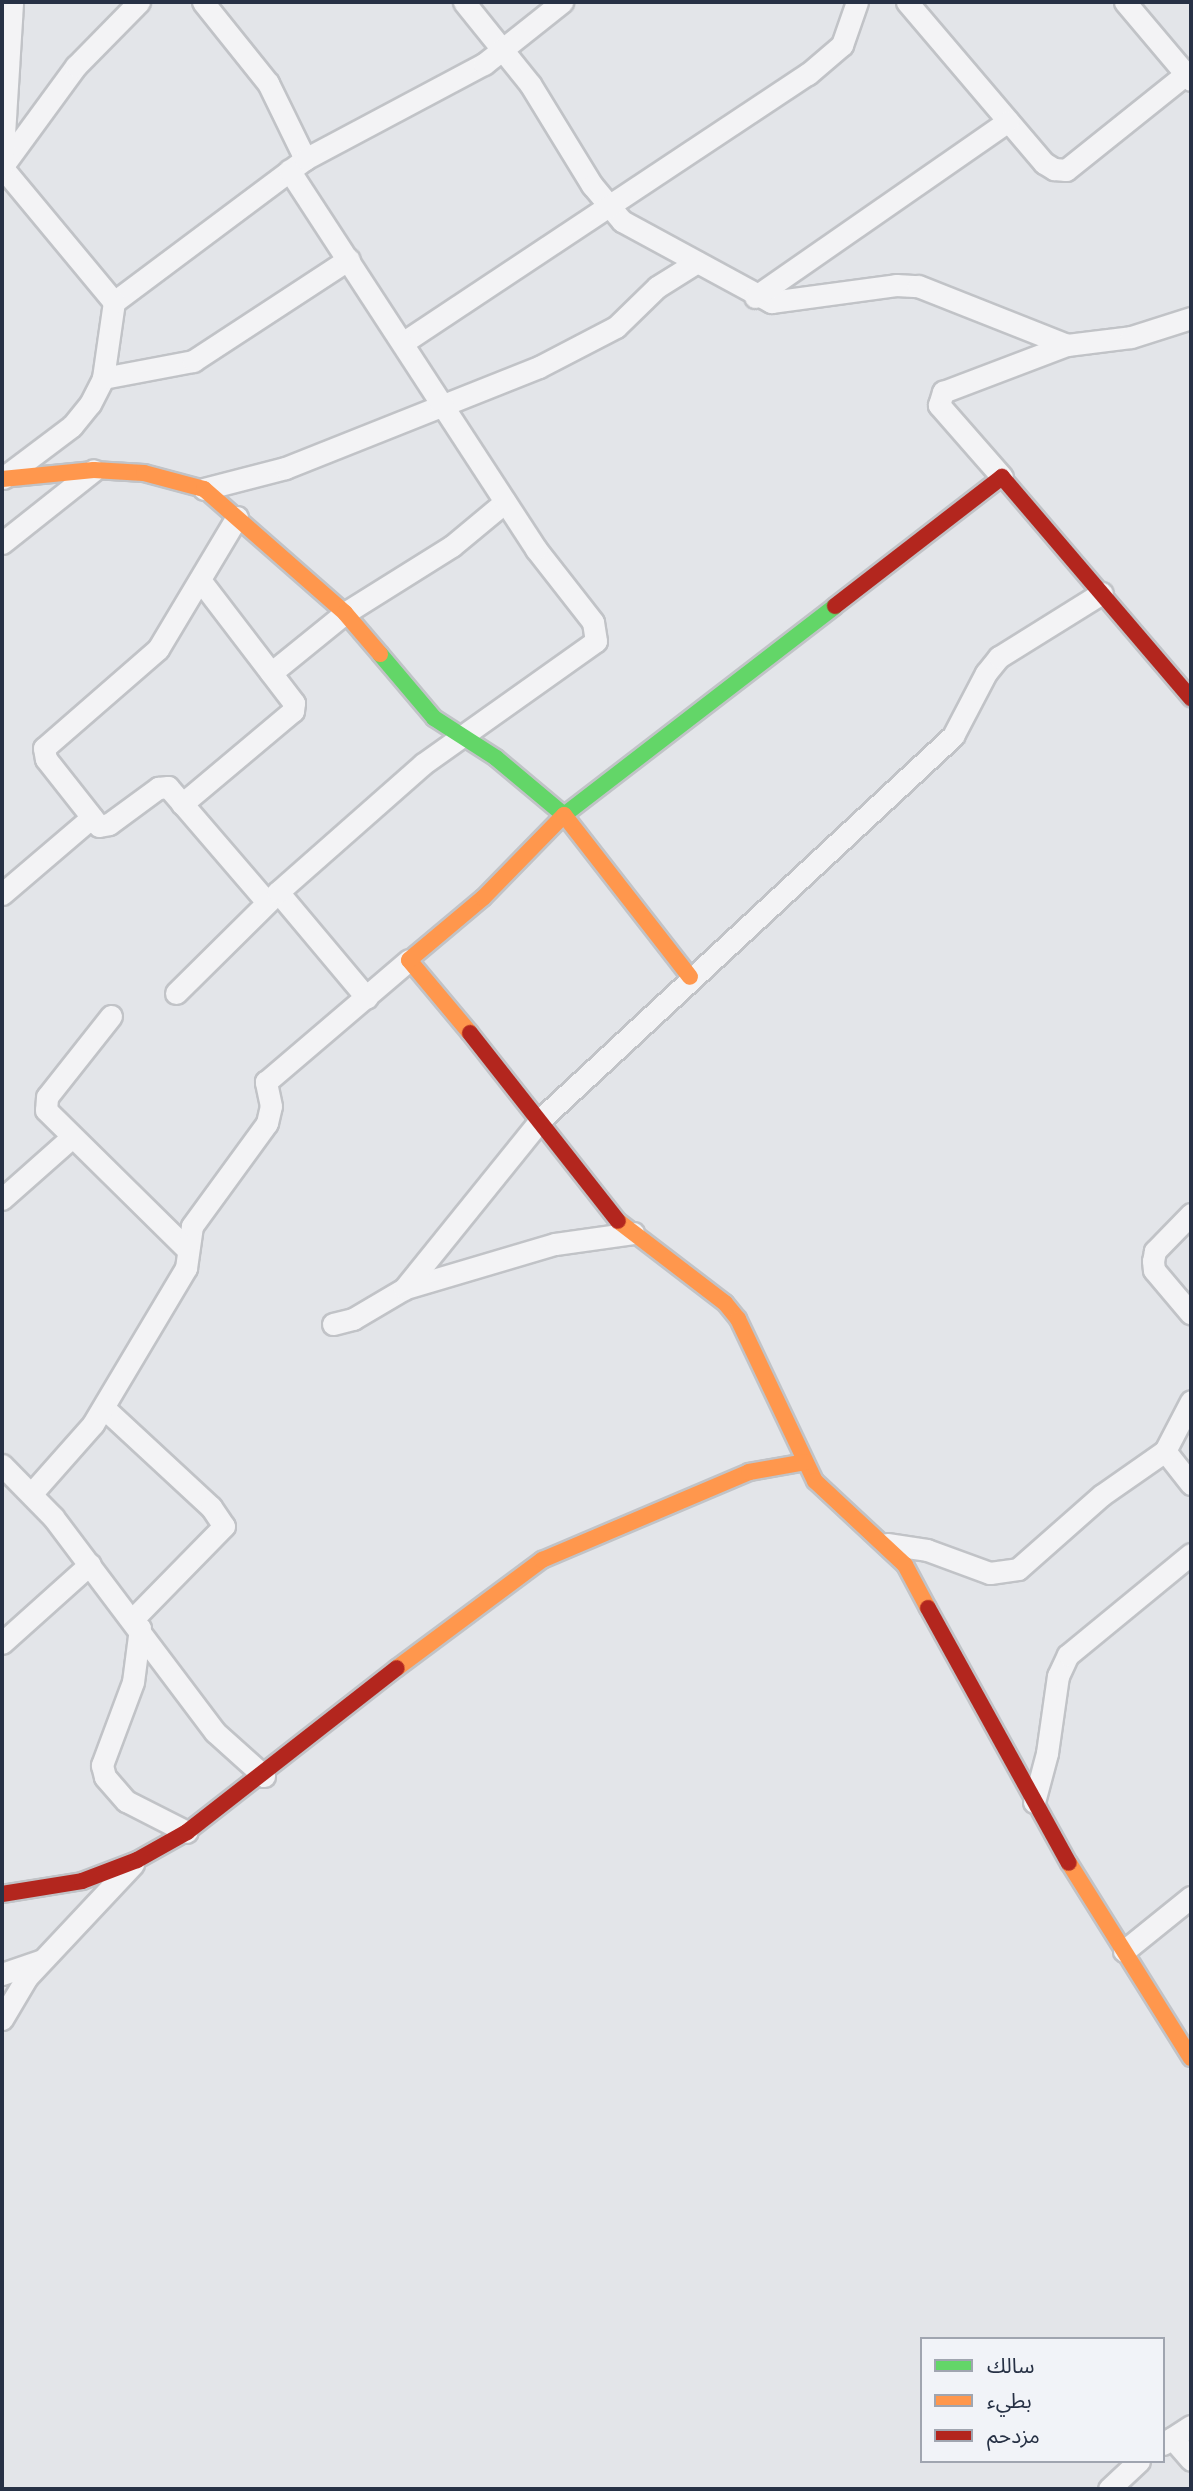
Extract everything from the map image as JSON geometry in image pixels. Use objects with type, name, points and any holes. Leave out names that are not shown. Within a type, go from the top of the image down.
[{"type":"street","points":[[12,2],[2,167],[114,302]]},
{"type":"street","points":[[2,167],[76,66],[139,2]]},
{"type":"street","points":[[176,993],[273,897],[423,764],[596,641],[593,622],[505,502],[349,259],[297,165],[268,83],[204,2]]},
{"type":"street","points":[[464,2],[506,51],[609,209],[622,222],[755,297],[786,303],[896,285],[918,286],[1067,345]]},
{"type":"street","points":[[2,479],[72,426],[90,404],[103,378],[114,302],[297,165],[506,51],[562,2]]},
{"type":"street","points":[[404,342],[609,209],[808,74],[842,46],[857,2]]},
{"type":"street","points":[[906,2],[1044,163],[1066,170],[1189,77],[1125,2]]},
{"type":"street","points":[[755,297],[1008,121]]},
{"type":"street","points":[[103,378],[193,361],[349,259]]},
{"type":"street","points":[[204,489],[267,475],[444,406],[590,342],[616,327],[657,287],[696,262]]},
{"type":"street","points":[[1191,318],[1131,337],[1067,345],[1014,362],[938,398],[939,405],[1191,698]]},
{"type":"street","points":[[2,479],[94,470],[144,473],[204,489],[345,613],[435,718],[461,739],[496,758],[564,815],[690,977]]},
{"type":"street","points":[[2,543],[94,470]]},
{"type":"street","points":[[32,1493],[104,1408],[186,1268],[192,1226],[267,1123],[271,1106],[267,1083],[483,898],[564,815],[1002,477]]},
{"type":"street","points":[[271,673],[345,613],[452,545],[505,502]]},
{"type":"street","points":[[237,517],[200,580],[142,667],[44,748],[46,759],[92,817],[104,827],[163,786],[273,897],[366,998]]},
{"type":"street","points":[[182,804],[288,719],[293,703],[200,580]]},
{"type":"street","points":[[404,1289],[541,1119],[690,977],[953,736],[986,673],[999,657],[1101,593]]},
{"type":"street","points":[[2,894],[92,817]]},
{"type":"street","points":[[409,960],[541,1119],[597,1198],[633,1233],[732,1311],[751,1342],[767,1389],[804,1462],[836,1504],[887,1544],[905,1565],[1034,1802],[1191,2057]]},
{"type":"street","points":[[111,1016],[45,1103],[46,1110],[188,1250]]},
{"type":"street","points":[[2,1199],[72,1137]]},
{"type":"street","points":[[1191,1214],[1155,1251],[1153,1261],[1154,1270],[1191,1314]]},
{"type":"street","points":[[333,1324],[353,1320],[404,1289],[576,1238],[633,1233]]},
{"type":"street","points":[[887,1544],[927,1550],[990,1573],[1018,1569],[1102,1495],[1165,1451],[1191,1401]]},
{"type":"street","points":[[104,1408],[211,1507],[224,1526],[136,1624],[133,1682],[102,1765],[105,1777],[126,1801],[187,1832]]},
{"type":"street","points":[[1165,1451],[1191,1484]]},
{"type":"street","points":[[2,1894],[82,1881],[136,1860],[187,1832],[264,1776],[500,1587],[542,1560],[749,1472],[804,1462]]},
{"type":"street","points":[[4,1471],[32,1493],[90,1564],[215,1732],[264,1776]]},
{"type":"street","points":[[1034,1802],[1047,1753],[1058,1675],[1068,1655],[1191,1554]]},
{"type":"street","points":[[2,1643],[90,1564]]},
{"type":"street","points":[[2,2019],[11,1998],[43,1960],[136,1860]]},
{"type":"street","points":[[1124,1951],[1191,1897]]},
{"type":"street","points":[[2,1974],[43,1960]]},
{"type":"street","points":[[1191,2426],[1168,2441],[1191,2460]]},
{"type":"street","points":[[1109,2489],[1126,2465]]},
{"type":"traffic: fast","points":[[380,654],[434,718],[496,758],[564,815],[835,606]]},
{"type":"traffic: slow","points":[[2,479],[94,470],[144,473],[204,489],[345,613],[380,654]]},
{"type":"traffic: slow","points":[[470,1033],[409,960],[483,898],[564,815],[690,977]]},
{"type":"traffic: slow","points":[[618,1221],[725,1303],[738,1319],[815,1481],[905,1565],[928,1608]]},
{"type":"traffic: slow","points":[[397,1668],[542,1560],[749,1472],[805,1462]]},
{"type":"traffic: slow","points":[[1069,1863],[1191,2058]]},
{"type":"traffic: jam","points":[[835,606],[1002,477],[1191,698]]},
{"type":"traffic: jam","points":[[470,1033],[618,1221]]},
{"type":"traffic: jam","points":[[928,1608],[1069,1863]]},
{"type":"traffic: jam","points":[[2,1894],[82,1881],[137,1860],[187,1832],[397,1668]]}]
